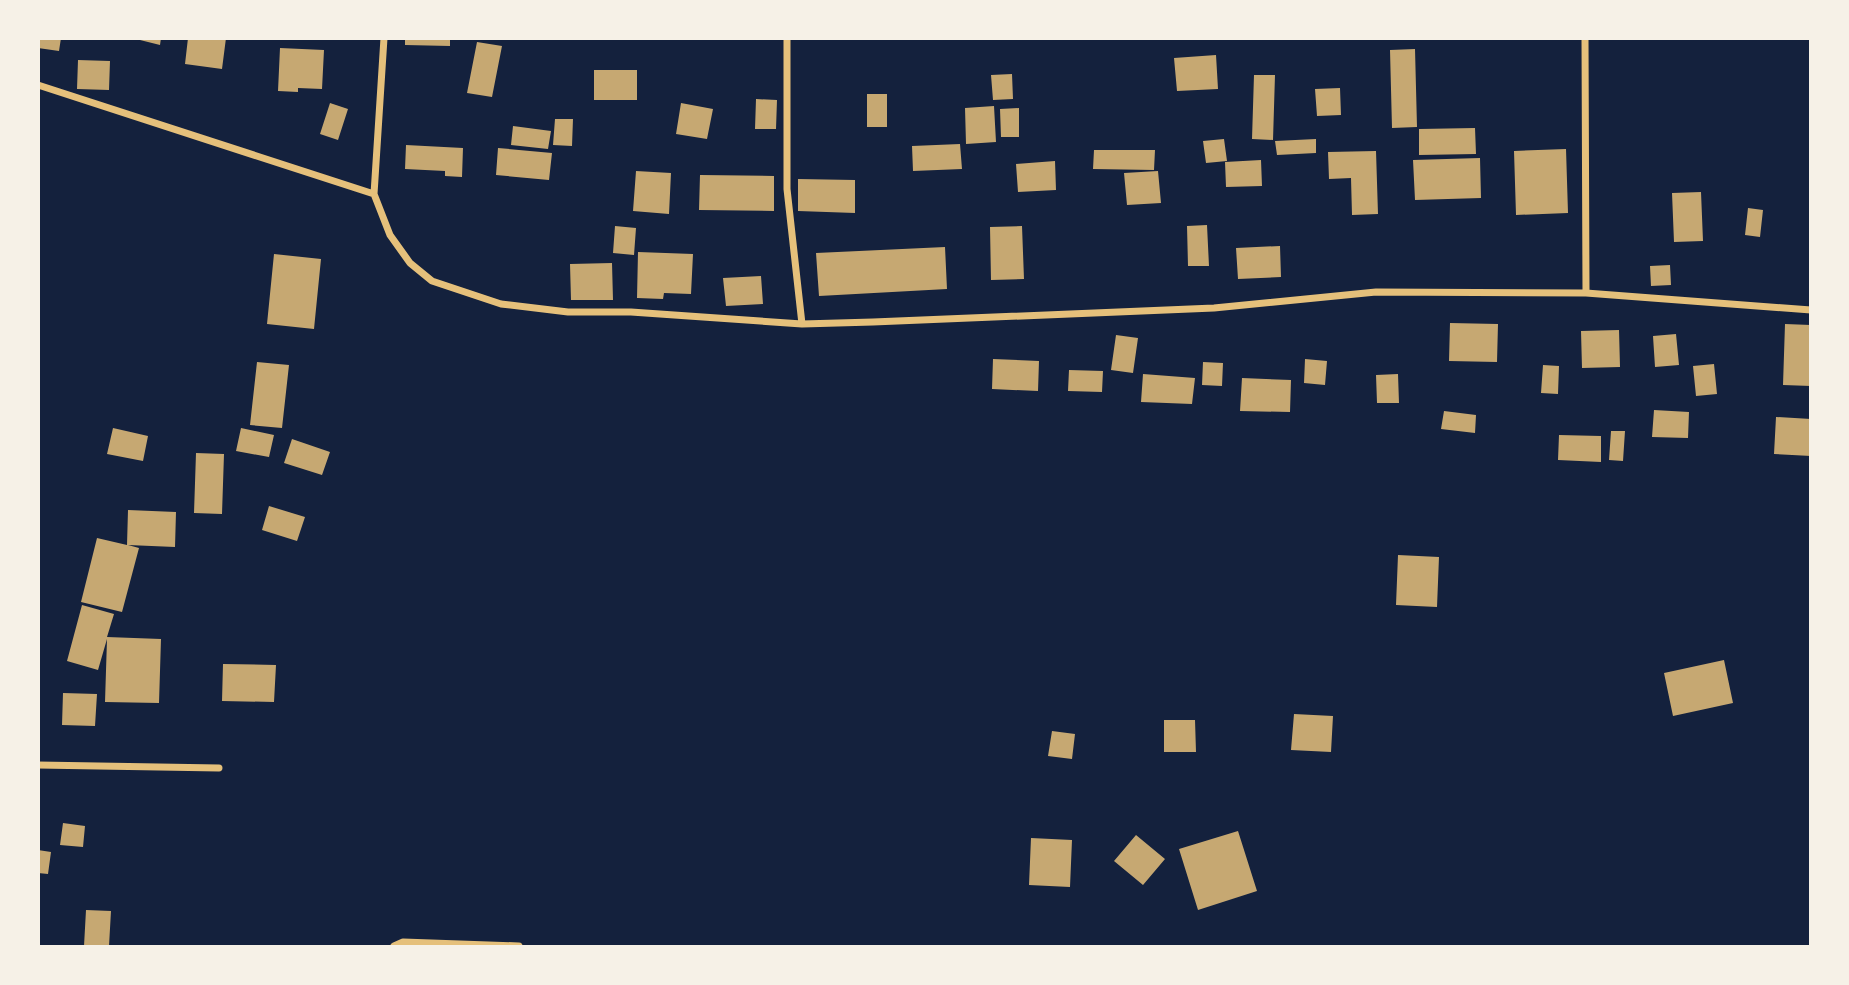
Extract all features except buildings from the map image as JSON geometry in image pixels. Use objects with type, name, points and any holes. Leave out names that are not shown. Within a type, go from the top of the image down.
[{"type":"street","points":[[384,38],[374,194],[390,235],[410,263],[432,281],[500,304],[568,312],[631,312],[802,324],[1214,308],[1376,292],[1586,293],[1811,310]]},
{"type":"street","points":[[787,38],[787,189],[802,324]]},
{"type":"street","points":[[1585,38],[1586,293]]},
{"type":"street","points":[[38,85],[374,194]]},
{"type":"street","points":[[38,765],[219,768]]},
{"type":"street","points":[[394,947],[403,942],[519,947]]}]
